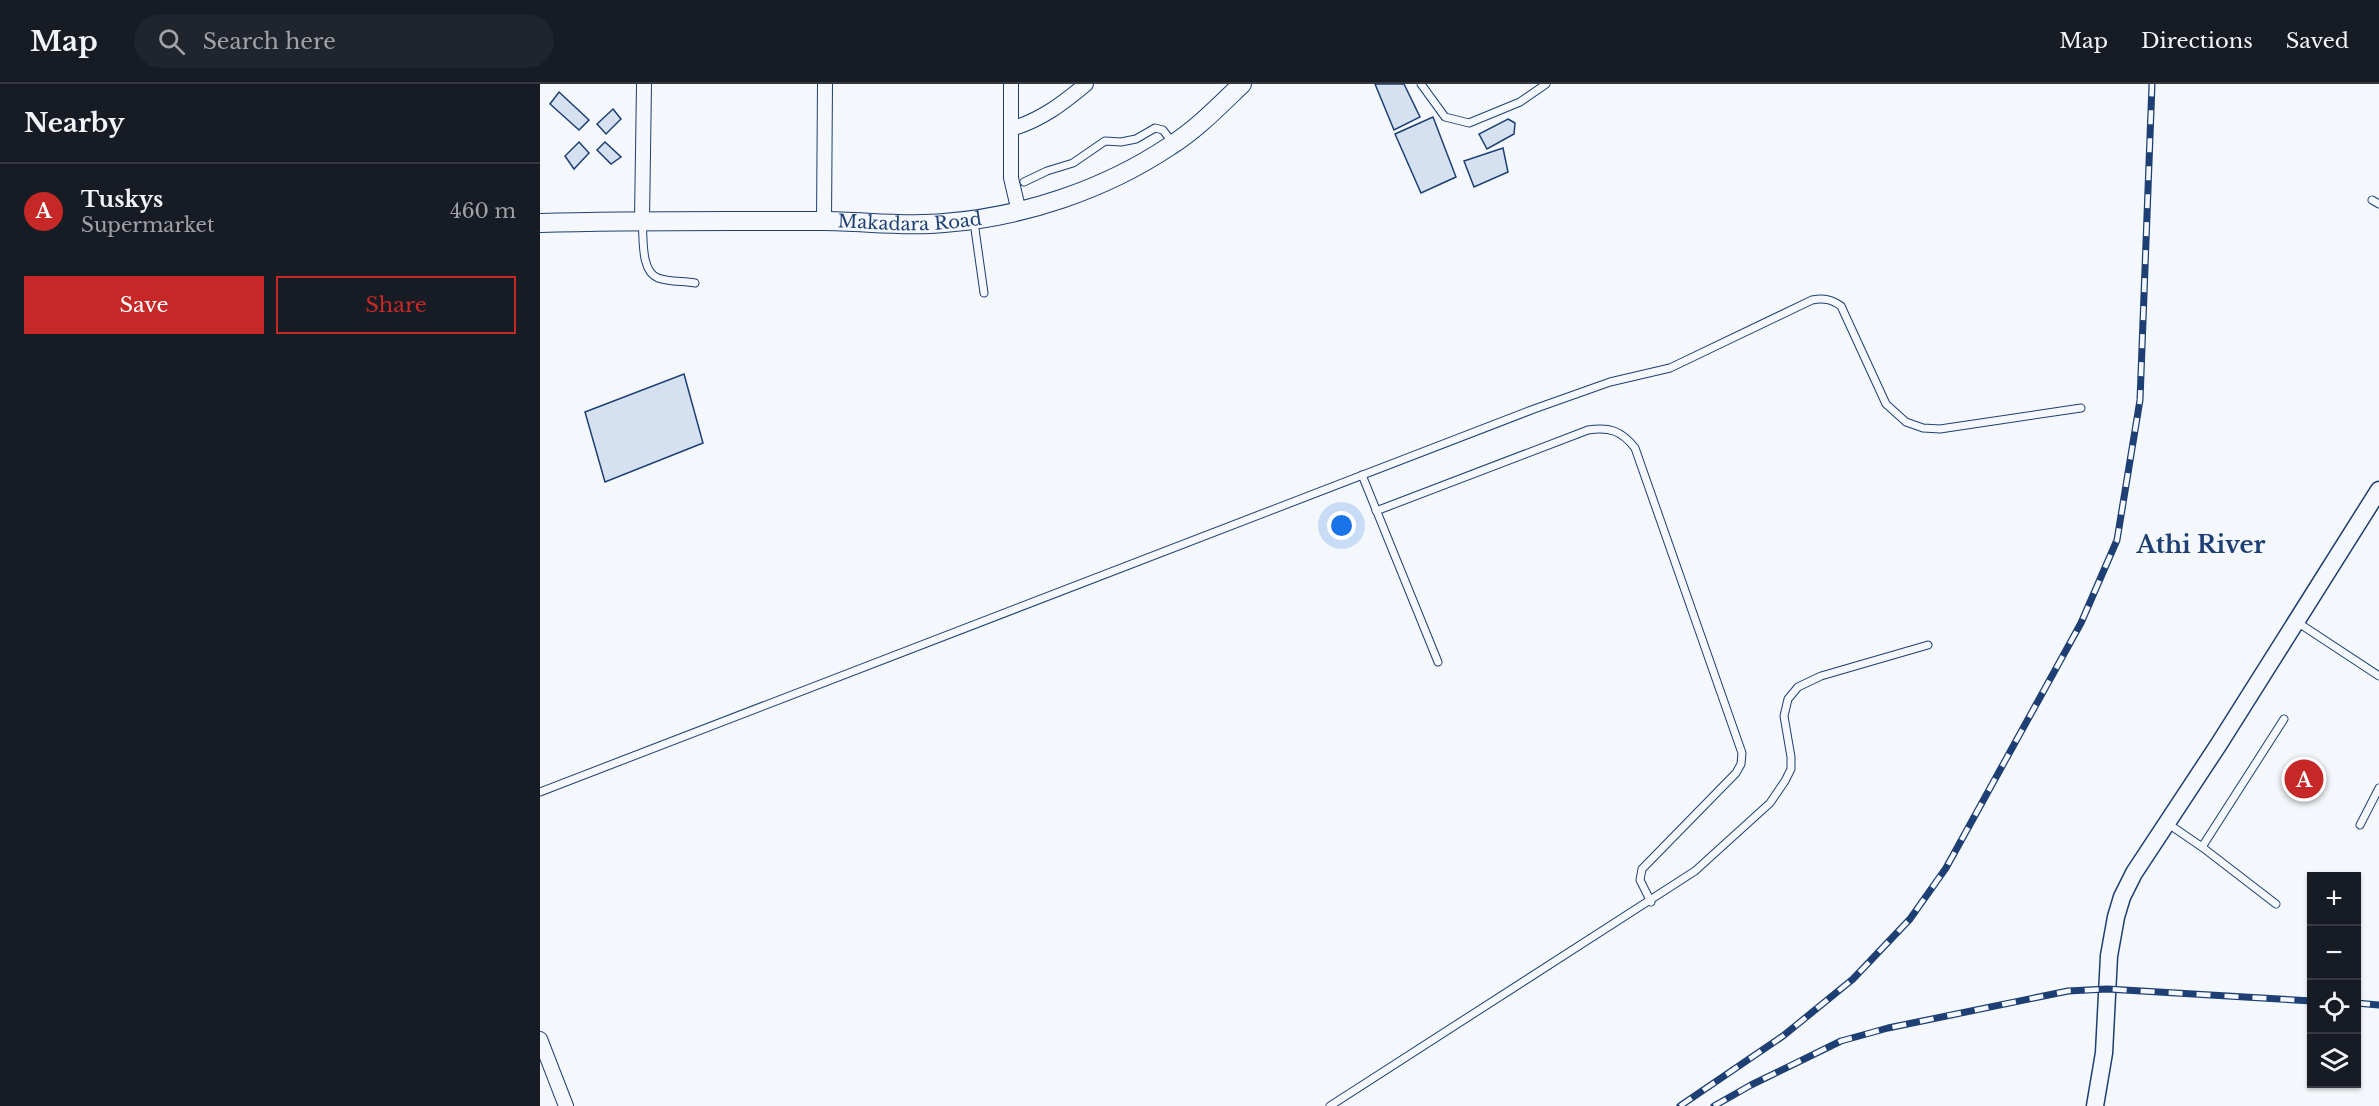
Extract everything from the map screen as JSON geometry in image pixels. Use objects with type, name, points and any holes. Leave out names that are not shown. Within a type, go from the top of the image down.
[{"type":"main road","name":"Makadara Road","points":[[540,223],[642,220],[824,221],[896,225],[944,223],[1019,212],[1083,190],[1151,157],[1173,144],[1206,118],[1242,84]]},
{"type":"street","points":[[642,220],[644,84]]},
{"type":"street","points":[[824,221],[825,84]]},
{"type":"street","points":[[1011,84],[1011,178],[1019,212]]},
{"type":"street","points":[[1011,129],[1032,123],[1050,113],[1086,84]]},
{"type":"street","points":[[2095,1106],[2104,1053],[2109,956],[2122,897],[2134,873],[2379,490]]},
{"type":"street","points":[[540,1039],[566,1106]]},
{"type":"lane","points":[[1421,84],[1445,117],[1469,123],[1520,102],[1546,84]]},
{"type":"lane","points":[[1024,182],[1047,171],[1073,163],[1105,141],[1121,142],[1136,139],[1155,128],[1163,130],[1173,144]]},
{"type":"lane","points":[[974,219],[984,293]]},
{"type":"lane","points":[[642,220],[646,267],[658,278],[695,283]]},
{"type":"lane","points":[[540,792],[1584,391],[1610,382],[1670,368],[1812,300],[1823,298],[1832,300],[1841,306],[1886,404],[1906,422],[1923,428],[1940,429],[2081,408]]},
{"type":"lane","points":[[1376,511],[1588,430],[1604,428],[1617,430],[1635,448],[1742,753],[1741,764],[1736,773],[1642,869],[1640,880],[1650,902]]},
{"type":"lane","points":[[1362,476],[1438,662]]},
{"type":"lane","points":[[2295,620],[2379,676]]},
{"type":"lane","points":[[1330,1106],[1695,872],[1770,803],[1780,789],[1791,769],[1784,716],[1788,699],[1798,687],[1821,676],[1928,645]]},
{"type":"lane","points":[[2202,848],[2284,719]]},
{"type":"lane","points":[[2360,825],[2379,788]]},
{"type":"lane","points":[[2167,823],[2276,904]]},
{"type":"building","points":[[1375,84],[1404,84],[1420,117],[1394,130]]},
{"type":"building","points":[[559,92],[589,120],[579,130],[550,104]]},
{"type":"building","points":[[613,109],[621,119],[606,134],[597,124]]},
{"type":"building","points":[[1433,117],[1456,177],[1421,193],[1395,134]]},
{"type":"building","points":[[1508,119],[1515,123],[1514,134],[1487,149],[1479,134]]},
{"type":"building","points":[[579,142],[589,153],[574,169],[565,156]]},
{"type":"building","points":[[605,142],[621,157],[611,164],[597,150]]},
{"type":"building","points":[[1503,148],[1508,172],[1474,187],[1464,161]]},
{"type":"building","points":[[684,374],[703,443],[605,482],[585,412]]},
{"type":"railway","points":[[1680,1106],[1783,1036],[1853,979],[1910,919],[1946,868],[2081,623],[2117,540],[2140,400],[2152,84]]},
{"type":"railway","points":[[1714,1106],[1751,1085],[1841,1041],[1888,1028],[2068,991],[2107,989],[2307,1001]]},
{"type":"railway","points":[[2361,1003],[2379,1005]]},
{"type":"place","name":"Tuskys","points":[[2304,779]]},
{"type":"district","name":"Athi River","points":[[2201,544]]}]
